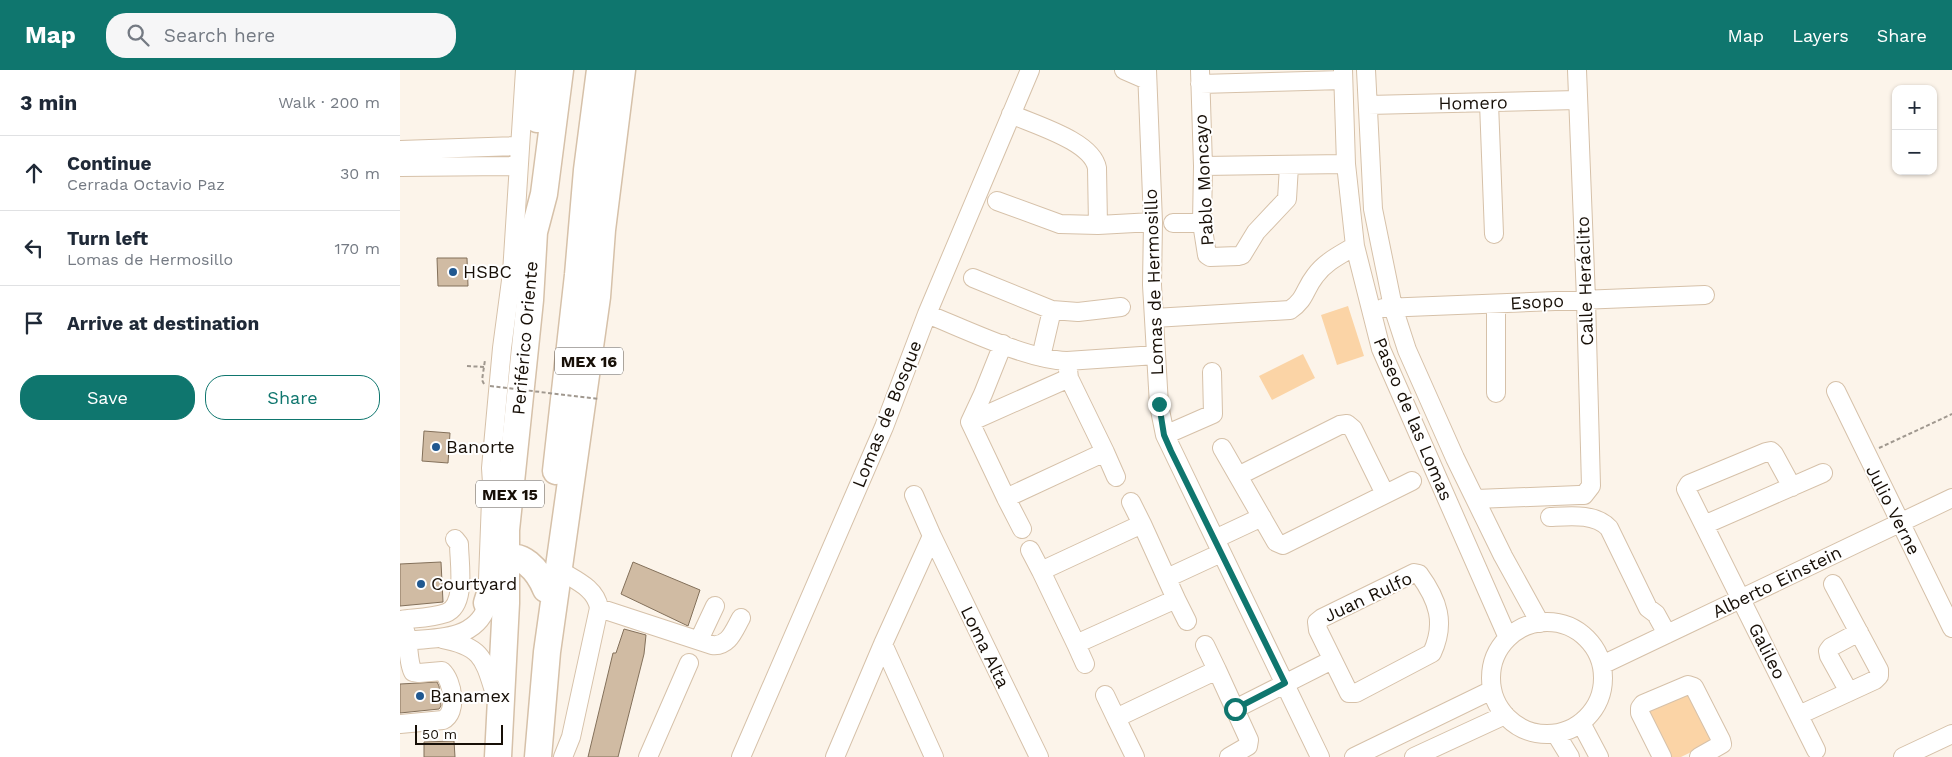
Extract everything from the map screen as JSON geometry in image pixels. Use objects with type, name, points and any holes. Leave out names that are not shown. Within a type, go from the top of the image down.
[{"type":"highway","points":[[534,232],[540,70]]},
{"type":"highway","name":"Periférico Oriente","points":[[498,757],[506,603],[506,530],[530,300],[534,232],[544,194],[560,70]]},
{"type":"highway","points":[[487,603],[500,562],[505,558],[521,559],[532,565],[541,578],[554,583],[553,501],[578,275],[587,170],[600,70]]},
{"type":"highway","name":"MEX 16","points":[[538,757],[554,583],[597,297],[602,230],[622,70]]},
{"type":"highway","points":[[597,297],[604,281],[608,262],[638,70]]},
{"type":"street","points":[[403,641],[459,634],[474,627],[483,616],[487,603],[491,483],[502,348],[512,273],[525,70]]},
{"type":"street","name":"Lomas de Bosque","points":[[741,757],[884,427],[927,314],[1030,70]]},
{"type":"street","points":[[1124,70],[1147,75]]},
{"type":"street","name":"Paseo de las Lomas","points":[[1366,70],[1374,209],[1393,307],[1407,350],[1466,479],[1503,556],[1540,623]]},
{"type":"street","name":"Calle Heráclito","points":[[1476,500],[1584,495],[1591,486],[1578,70]]},
{"type":"street","name":"Lomas de Hermosillo","points":[[1147,75],[1153,222],[1152,285],[1159,404],[1164,435],[1320,757]]},
{"type":"street","name":"Paseo de las Lomas","points":[[1343,75],[1346,164],[1355,246],[1381,349],[1390,374],[1508,638]]},
{"type":"street","name":"Pablo Moncayo","points":[[1289,166],[1287,199],[1256,232],[1246,252],[1210,257],[1207,255],[1202,223],[1204,166],[1200,77],[1343,75]]},
{"type":"street","name":"Homero","points":[[1368,106],[1578,100]]},
{"type":"street","points":[[1489,103],[1494,234]]},
{"type":"street","points":[[1011,114],[1072,140],[1092,154],[1098,168],[1098,225]]},
{"type":"street","points":[[400,150],[519,146]]},
{"type":"street","points":[[1204,166],[1346,164]]},
{"type":"street","points":[[400,167],[518,166]]},
{"type":"street","points":[[997,201],[1060,224],[1098,225],[1153,222]]},
{"type":"street","points":[[1173,223],[1202,223]]},
{"type":"street","points":[[1154,318],[1290,310],[1301,302],[1314,277],[1325,264],[1355,246]]},
{"type":"street","points":[[973,278],[1052,310],[1078,312],[1121,307]]},
{"type":"street","name":"Esopo","points":[[1370,310],[1393,307],[1705,295]]},
{"type":"street","points":[[1496,304],[1496,393]]},
{"type":"street","points":[[1041,357],[1052,310]]},
{"type":"street","points":[[927,314],[1003,344],[1053,360],[1068,369],[1116,477]]},
{"type":"street","points":[[970,422],[1003,344]]},
{"type":"street","points":[[970,422],[1068,369],[1156,355]]},
{"type":"street","points":[[1164,435],[1213,414],[1212,372]]},
{"type":"street","name":"Julio Verne","points":[[1836,391],[1900,523],[1950,616]]},
{"type":"street","points":[[970,422],[1022,530]]},
{"type":"street","points":[[1238,476],[1340,425],[1347,424],[1353,429],[1385,494]]},
{"type":"street","points":[[1222,448],[1276,542],[1283,545],[1412,482]]},
{"type":"street","name":"Galileo","points":[[1792,487],[1771,451],[1689,484],[1686,489],[1816,750]]},
{"type":"street","points":[[1006,498],[1105,452]]},
{"type":"street","points":[[1704,525],[1823,473]]},
{"type":"street","points":[[1443,491],[1466,479]]},
{"type":"street","points":[[491,483],[496,511],[506,530]]},
{"type":"street","name":"Loma Alta","points":[[914,495],[1039,757]]},
{"type":"street","name":"Alberto Einstein","points":[[1602,665],[1952,498]]},
{"type":"street","points":[[1131,502],[1187,622]]},
{"type":"street","points":[[1550,517],[1576,516],[1603,522],[1609,528],[1648,608],[1656,614],[1662,637]]},
{"type":"street","points":[[1167,578],[1262,518]]},
{"type":"street","points":[[1041,571],[1142,524]]},
{"type":"street","points":[[835,757],[932,536]]},
{"type":"street","points":[[400,724],[443,720],[449,717],[451,712],[451,689],[446,675],[442,671],[413,672],[403,641],[405,631],[400,621],[439,615],[449,612],[456,606],[460,591],[459,544],[455,539]]},
{"type":"street","points":[[1030,550],[1085,664]]},
{"type":"street","name":"Juan Rulfo","points":[[1414,573],[1419,574],[1440,615],[1437,642],[1432,653],[1356,693],[1349,693],[1346,689],[1332,660],[1316,622],[1414,573]]},
{"type":"street","points":[[554,583],[591,591],[598,598],[599,608],[571,737],[563,757]]},
{"type":"street","points":[[1799,715],[1875,680],[1879,676],[1879,670],[1833,584]]},
{"type":"street","points":[[1076,644],[1176,599]]},
{"type":"street","points":[[699,640],[715,606]]},
{"type":"street","points":[[599,608],[716,646],[726,642],[741,618]]},
{"type":"street","points":[[1540,623],[1560,624],[1579,632],[1594,647],[1602,665],[1603,681],[1600,697],[1593,711],[1581,723],[1569,730],[1556,734],[1537,733],[1519,727],[1504,715],[1492,690],[1491,671],[1497,653],[1508,638],[1518,631],[1540,623]]},
{"type":"street","points":[[1849,692],[1828,651],[1859,632]]},
{"type":"street","points":[[434,638],[474,649],[482,658],[487,668],[500,711]]},
{"type":"street","points":[[883,644],[934,757]]},
{"type":"street","points":[[1205,645],[1249,740],[1248,746],[1229,757]]},
{"type":"street","points":[[1235,709],[1332,660]]},
{"type":"street","points":[[648,757],[688,663]]},
{"type":"street","points":[[1116,718],[1217,670]]},
{"type":"street","points":[[1662,757],[1640,713],[1640,708],[1643,704],[1692,685],[1722,744],[1699,757]]},
{"type":"street","points":[[1354,757],[1492,690]]},
{"type":"street","points":[[1106,694],[1135,757]]},
{"type":"street","points":[[1414,757],[1504,715]]},
{"type":"street","points":[[1581,723],[1599,757]]},
{"type":"street","points":[[1556,734],[1570,757]]},
{"type":"street","points":[[1903,757],[1952,734]]},
{"type":"path","points":[[484,384],[482,380],[485,358]]},
{"type":"path","points":[[468,366],[484,367]]},
{"type":"path","points":[[490,386],[599,399]]},
{"type":"path","points":[[1866,455],[1952,414]]},
{"type":"shaded area","points":[[1348,306],[1364,356],[1337,365],[1321,315]]},
{"type":"shaded area","points":[[1303,354],[1315,378],[1272,400],[1259,376]]},
{"type":"shaded area","points":[[1692,689],[1716,740],[1681,757],[1669,757],[1647,710]]},
{"type":"building","name":"HSBC","points":[[437,258],[467,258],[468,286],[438,286]]},
{"type":"building","name":"Banorte","points":[[424,431],[450,433],[448,463],[422,461]]},
{"type":"building","name":"Courtyard","points":[[441,562],[443,602],[400,606],[400,564]]},
{"type":"building","points":[[633,562],[700,590],[688,626],[621,594]]},
{"type":"building","points":[[624,629],[646,635],[644,654],[618,757],[588,757],[613,653],[616,653]]},
{"type":"building","name":"Banamex","points":[[437,682],[441,706],[439,709],[400,713],[400,684]]},
{"type":"building","points":[[454,741],[455,757],[424,757],[424,742]]},
{"type":"place","name":"HSBC","points":[[453,272]]},
{"type":"place","name":"Banorte","points":[[436,447]]},
{"type":"place","name":"Courtyard","points":[[421,584]]},
{"type":"place","name":"Banamex","points":[[420,696]]},
{"type":"route","points":[[1159,404],[1164,435],[1171,451],[1285,683],[1235,709]]}]
